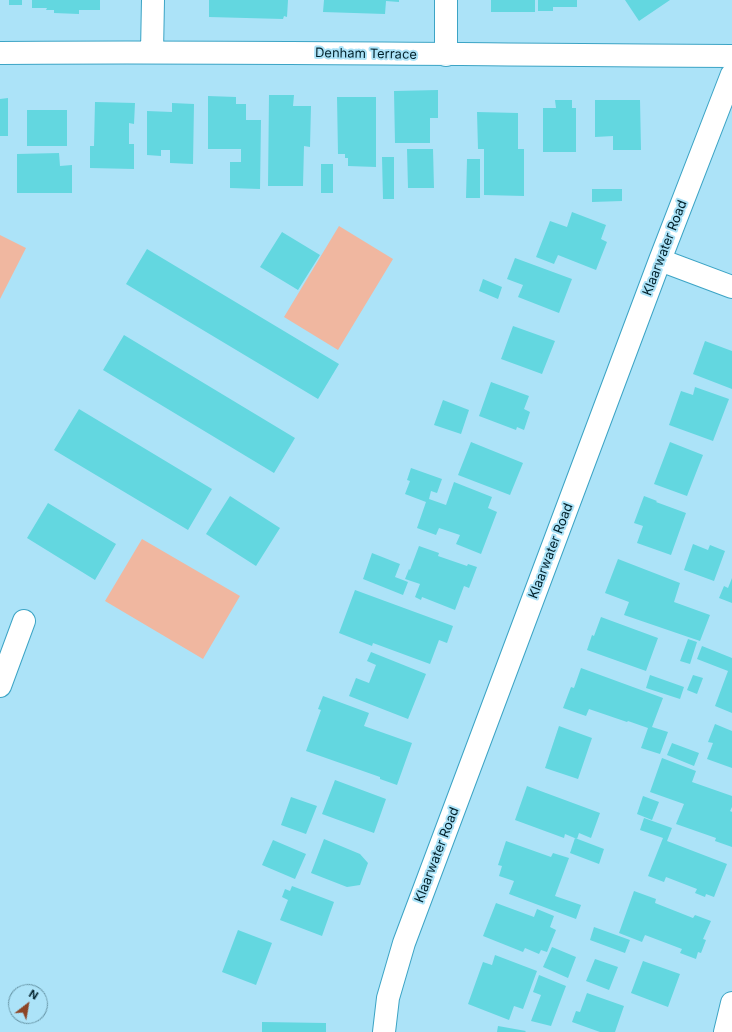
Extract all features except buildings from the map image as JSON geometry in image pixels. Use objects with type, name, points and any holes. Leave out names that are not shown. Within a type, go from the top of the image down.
[{"type":"street","points":[[152,0],[152,52]]},
{"type":"street","points":[[446,0],[446,55]]},
{"type":"street","name":"Denham Terrace","points":[[0,53],[152,52],[732,56]]},
{"type":"street","name":"Klaarwater Road","points":[[384,1032],[388,998],[404,943],[660,260],[732,74]]},
{"type":"street","points":[[660,260],[732,287]]},
{"type":"street","points":[[0,686],[24,621]]},
{"type":"street","points":[[725,1032],[732,1003]]},
{"type":"shaded area","points":[[339,226],[393,259],[338,350],[284,317]]},
{"type":"shaded area","points":[[0,235],[26,248],[0,299]]},
{"type":"shaded area","points":[[142,539],[240,596],[203,659],[105,601]]}]
